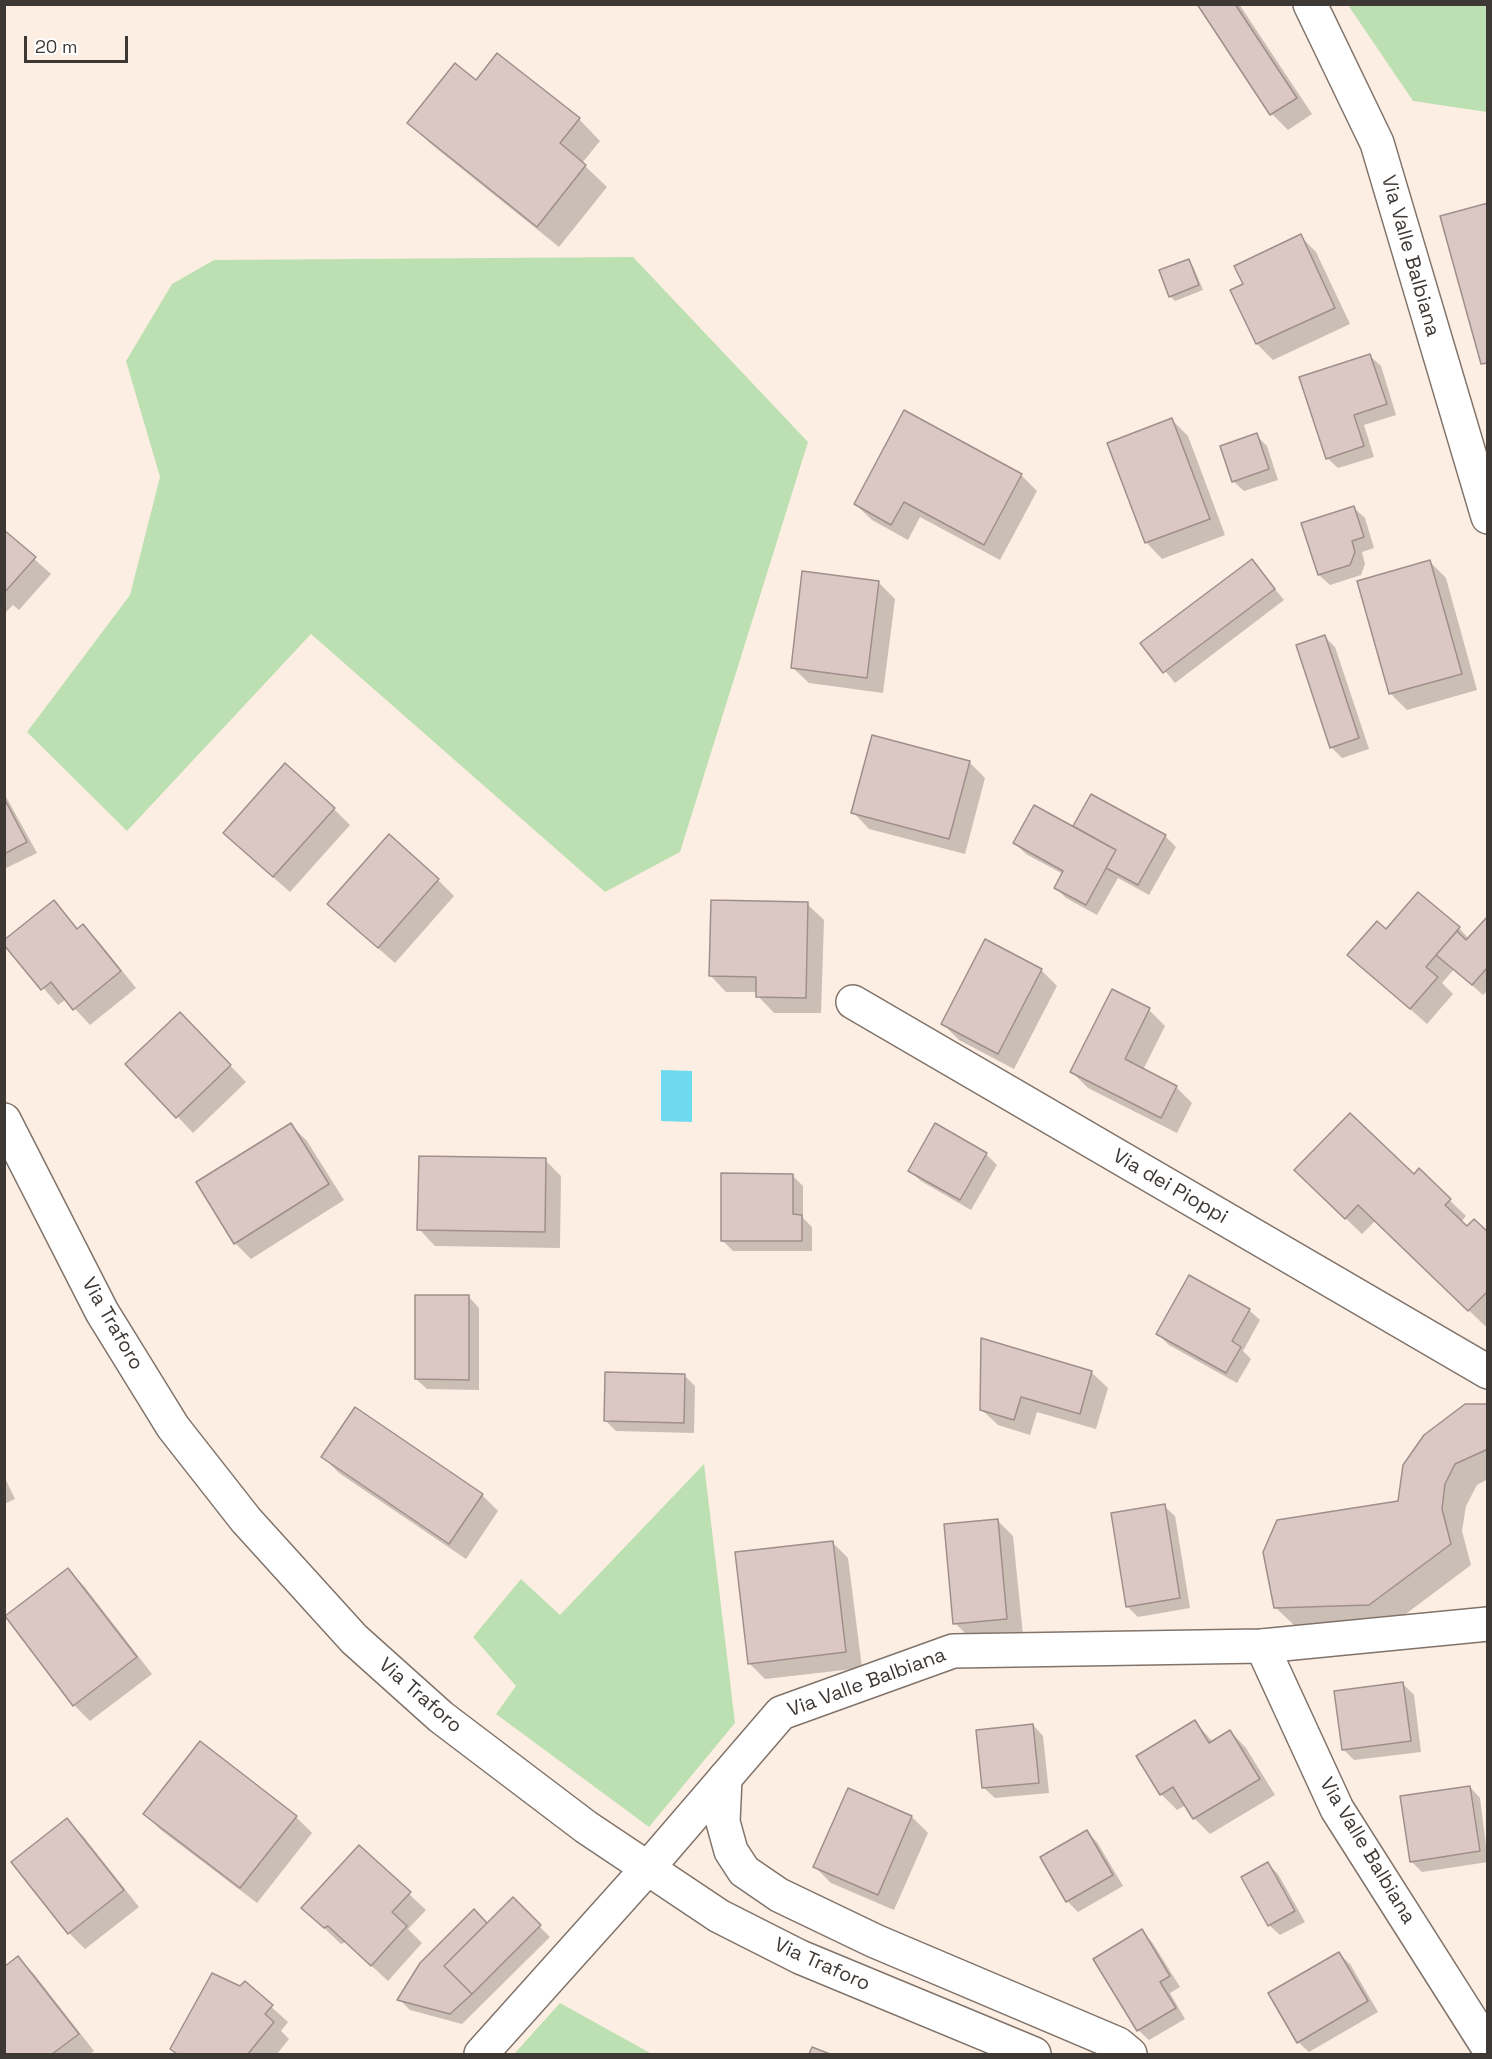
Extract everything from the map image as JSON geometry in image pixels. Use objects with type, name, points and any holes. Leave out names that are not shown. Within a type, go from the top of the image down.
[{"type":"street","name":"Via Valle Balbiana","points":[[1310,4],[1377,143],[1488,517]]},
{"type":"street","name":"Via dei Pioppi","points":[[853,1002],[1488,1372]]},
{"type":"street","name":"Via Traforo","points":[[4,1120],[102,1312],[173,1427],[246,1520],[354,1639],[441,1717],[646,1870],[719,1916],[800,1957],[1034,2055]]},
{"type":"street","name":"Via Valle Balbiana","points":[[481,2055],[646,1870],[781,1713],[953,1651],[1262,1646],[1488,1624]]},
{"type":"street","name":"Via Valle Balbiana","points":[[1262,1646],[1337,1809],[1488,2047]]},
{"type":"street","points":[[725,1778],[723,1822],[731,1851],[744,1871],[779,1895],[875,1941],[1118,2044],[1130,2055]]},
{"type":"green space","points":[[1348,5],[1487,5],[1487,112],[1413,101]]},
{"type":"green space","points":[[633,257],[808,442],[680,852],[605,892],[311,634],[127,831],[27,732],[130,595],[160,477],[126,361],[172,284],[214,260]]},
{"type":"green space","points":[[704,1464],[735,1723],[649,1827],[496,1714],[516,1686],[473,1637],[521,1579],[560,1615]]},
{"type":"green space","points":[[560,2003],[652,2054],[514,2054]]},
{"type":"water","points":[[661,1070],[692,1071],[692,1122],[661,1121]]},
{"type":"building","points":[[1197,4],[1235,4],[1297,98],[1270,115]]},
{"type":"building","points":[[497,53],[580,118],[560,143],[586,165],[537,227],[407,123],[455,63],[476,80]]},
{"type":"building","points":[[1488,203],[1488,363],[1481,364],[1440,216]]},
{"type":"building","points":[[1301,234],[1335,308],[1256,344],[1230,290],[1243,284],[1234,266]]},
{"type":"building","points":[[1189,259],[1199,285],[1169,297],[1159,270]]},
{"type":"building","points":[[1370,354],[1387,404],[1354,415],[1364,446],[1326,459],[1299,377]]},
{"type":"building","points":[[904,410],[1022,474],[984,545],[904,502],[891,525],[854,504]]},
{"type":"building","points":[[1172,418],[1210,519],[1145,543],[1107,443]]},
{"type":"building","points":[[1257,433],[1269,469],[1232,482],[1220,446]]},
{"type":"building","points":[[1354,506],[1364,537],[1352,541],[1355,552],[1350,565],[1318,575],[1301,523]]},
{"type":"building","points":[[4,530],[36,557],[4,593]]},
{"type":"building","points":[[1252,559],[1275,589],[1163,673],[1140,643]]},
{"type":"building","points":[[1430,560],[1462,674],[1389,694],[1357,581]]},
{"type":"building","points":[[802,571],[879,581],[867,678],[791,668]]},
{"type":"building","points":[[1325,635],[1359,738],[1330,748],[1296,645]]},
{"type":"building","points":[[872,735],[970,761],[949,839],[851,813]]},
{"type":"building","points":[[285,763],[335,808],[273,877],[223,833]]},
{"type":"building","points":[[1091,794],[1166,835],[1138,885],[1106,868],[1116,850],[1073,826]]},
{"type":"building","points":[[4,798],[27,842],[4,854]]},
{"type":"building","points":[[1034,805],[1116,850],[1086,905],[1054,888],[1063,871],[1013,843]]},
{"type":"building","points":[[389,834],[439,879],[378,948],[327,904]]},
{"type":"building","points":[[1418,892],[1460,927],[1426,967],[1438,977],[1410,1009],[1347,955],[1377,921],[1386,929]]},
{"type":"building","points":[[54,900],[77,929],[83,924],[121,971],[73,1010],[51,982],[41,990],[4,945],[4,940]]},
{"type":"building","points":[[711,900],[808,902],[806,998],[756,997],[756,977],[709,976]]},
{"type":"building","points":[[1488,916],[1488,967],[1472,985],[1436,955],[1457,931],[1466,940]]},
{"type":"building","points":[[985,939],[1042,969],[998,1054],[941,1024]]},
{"type":"building","points":[[1112,989],[1150,1008],[1125,1059],[1177,1086],[1161,1118],[1070,1072]]},
{"type":"building","points":[[180,1012],[231,1065],[176,1118],[125,1064]]},
{"type":"building","points":[[1350,1113],[1414,1174],[1419,1168],[1451,1199],[1445,1205],[1467,1226],[1474,1219],[1488,1232],[1488,1291],[1468,1311],[1358,1205],[1345,1219],[1294,1170]]},
{"type":"building","points":[[291,1123],[329,1184],[234,1244],[196,1182]]},
{"type":"building","points":[[935,1123],[987,1153],[960,1200],[908,1171]]},
{"type":"building","points":[[419,1156],[546,1158],[545,1232],[417,1230]]},
{"type":"building","points":[[721,1173],[793,1174],[793,1214],[802,1215],[802,1241],[721,1241]]},
{"type":"building","points":[[1189,1275],[1250,1309],[1232,1341],[1241,1347],[1226,1373],[1156,1334]]},
{"type":"building","points":[[415,1295],[469,1295],[469,1380],[415,1379]]},
{"type":"building","points":[[981,1338],[1092,1371],[1080,1414],[1021,1397],[1014,1420],[980,1410]]},
{"type":"building","points":[[605,1372],[685,1374],[684,1423],[604,1421]]},
{"type":"building","points":[[1465,1404],[1488,1404],[1488,1449],[1455,1464],[1445,1484],[1442,1509],[1451,1544],[1369,1605],[1274,1608],[1263,1552],[1277,1520],[1398,1501],[1403,1465],[1424,1435]]},
{"type":"building","points":[[355,1407],[483,1494],[449,1544],[321,1457]]},
{"type":"building","points":[[1165,1504],[1180,1598],[1126,1607],[1111,1513]]},
{"type":"building","points":[[998,1519],[1007,1619],[953,1624],[944,1524]]},
{"type":"building","points":[[833,1541],[846,1652],[748,1664],[735,1552]]},
{"type":"building","points":[[68,1568],[137,1657],[73,1706],[5,1616]]},
{"type":"building","points":[[1403,1682],[1411,1741],[1342,1750],[1334,1691]]},
{"type":"building","points":[[1195,1720],[1209,1743],[1230,1730],[1260,1779],[1193,1819],[1173,1787],[1160,1795],[1136,1756]]},
{"type":"building","points":[[1033,1724],[1039,1783],[982,1788],[976,1730]]},
{"type":"building","points":[[200,1741],[297,1816],[240,1888],[143,1814]]},
{"type":"building","points":[[1470,1786],[1480,1851],[1410,1862],[1400,1796]]},
{"type":"building","points":[[848,1788],[912,1816],[878,1895],[813,1867]]},
{"type":"building","points":[[67,1818],[124,1890],[68,1934],[11,1862]]},
{"type":"building","points":[[1087,1830],[1113,1875],[1066,1902],[1040,1857]]},
{"type":"building","points":[[359,1845],[411,1892],[392,1912],[407,1926],[371,1966],[328,1926],[324,1928],[301,1908]]},
{"type":"building","points":[[1268,1862],[1295,1911],[1268,1926],[1241,1877]]},
{"type":"building","points":[[513,1897],[541,1925],[472,1994],[444,1966]]},
{"type":"building","points":[[474,1909],[487,1923],[444,1966],[472,1994],[450,2014],[397,2000],[420,1963]]},
{"type":"building","points":[[1142,1929],[1170,1976],[1160,1982],[1176,2008],[1137,2031],[1093,1959]]},
{"type":"building","points":[[1339,1952],[1368,2001],[1297,2043],[1268,1993]]},
{"type":"building","points":[[18,1956],[79,2034],[52,2054],[4,2054],[4,1967]]},
{"type":"building","points":[[212,1973],[240,1986],[245,1981],[273,2005],[265,2014],[274,2022],[248,2054],[177,2054],[170,2049]]},
{"type":"building","points":[[812,2047],[830,2054],[809,2054]]}]
